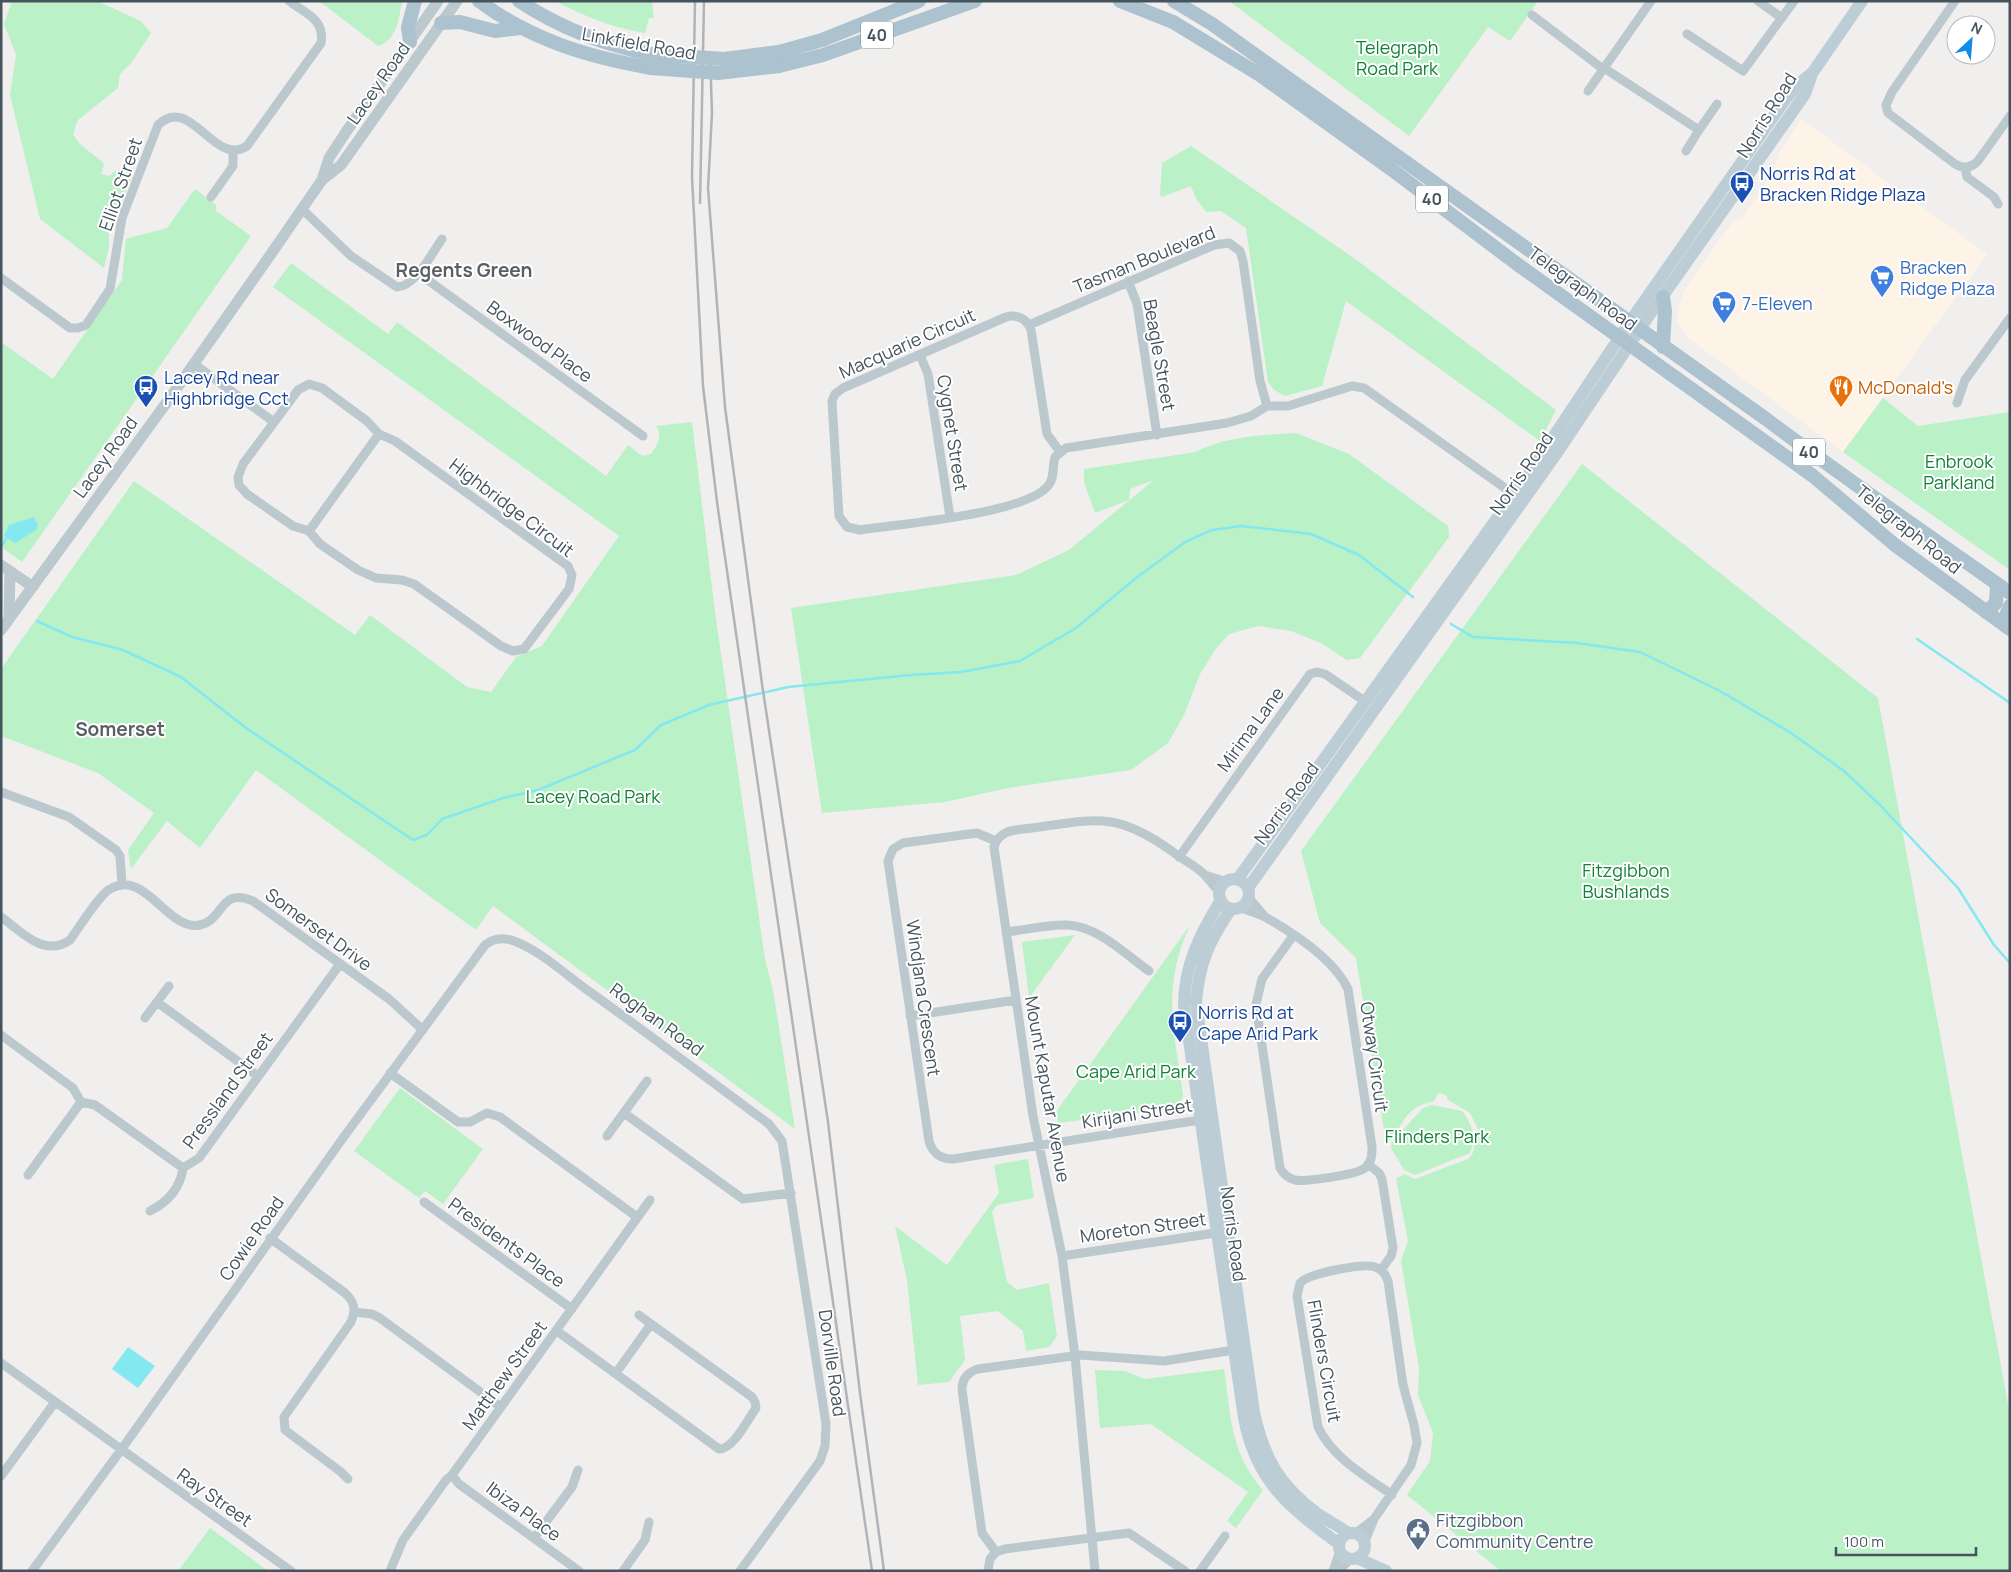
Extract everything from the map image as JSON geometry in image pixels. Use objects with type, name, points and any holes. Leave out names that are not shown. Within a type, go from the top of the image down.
[{"type":"main road","points":[[410,42],[408,27],[415,1]]},
{"type":"main road","name":"Linkfield Road","points":[[479,1],[520,28],[576,52],[651,61],[779,59],[823,55],[975,1]]},
{"type":"main road","name":"Linkfield Road","points":[[519,1],[578,33],[651,61]]},
{"type":"main road","name":"Linkfield Road","points":[[779,59],[920,1]]},
{"type":"main road","name":"Telegraph Road","points":[[1120,1],[1173,22],[1260,75],[1624,342],[1814,476],[1895,546],[2009,629]]},
{"type":"main road","name":"Telegraph Road","points":[[1174,1],[1212,24],[1634,327],[2010,593]]},
{"type":"main road","name":"Norris Road","points":[[1634,327],[1662,297],[1805,94],[1813,72],[1862,1]]},
{"type":"main road","points":[[441,23],[460,22],[495,31],[520,28]]},
{"type":"main road","name":"Norris Road","points":[[1353,1546],[1300,1500],[1274,1470],[1258,1432],[1240,1349],[1206,1119],[1196,1003],[1197,985],[1206,949],[1242,900],[1518,498],[1785,100],[1795,87],[1813,72]]},
{"type":"main road","points":[[1662,297],[1665,311],[1663,347]]},
{"type":"main road","name":"Norris Road","points":[[1206,1119],[1185,1018],[1184,992],[1188,966],[1195,946],[1226,888],[1518,498]]},
{"type":"main road","points":[[1986,612],[1996,603],[1997,584]]},
{"type":"main road","points":[[2009,629],[2006,613],[2010,606]]},
{"type":"main road","points":[[1226,888],[1242,900]]},
{"type":"main road","points":[[1226,888],[1242,900]]},
{"type":"main road","points":[[1353,1546],[1382,1568]]},
{"type":"street","points":[[211,197],[233,166],[233,152],[247,146],[321,43],[323,32],[320,24],[289,1]]},
{"type":"street","name":"Lacey Road","points":[[322,180],[329,158],[438,1]]},
{"type":"street","name":"Lacey Road","points":[[1,630],[194,364],[322,180],[341,165],[457,1]]},
{"type":"street","points":[[1588,90],[1651,1]]},
{"type":"street","points":[[1758,1],[1782,18]]},
{"type":"street","points":[[1687,34],[1743,71],[1794,1]]},
{"type":"street","points":[[1955,1],[1892,92],[1886,109],[1895,120],[1955,164],[1965,167],[1973,166],[1978,161],[2010,116]]},
{"type":"street","points":[[1532,16],[1604,68],[1699,130]]},
{"type":"street","points":[[1686,151],[1717,104]]},
{"type":"street","name":"Elliot Street","points":[[1,278],[70,328],[86,325],[110,289],[122,218],[158,125],[165,118],[174,116],[182,118],[225,149],[233,152]]},
{"type":"street","points":[[1965,167],[1967,177],[1994,197],[1998,204]]},
{"type":"street","points":[[302,208],[343,249],[393,286],[406,286],[418,273],[442,239]]},
{"type":"street","name":"Tasman Boulevard","points":[[1029,325],[1214,245],[1229,243],[1237,248],[1244,261],[1260,381],[1267,406]]},
{"type":"street","name":"Boxwood Place","points":[[418,273],[643,436]]},
{"type":"street","name":"Beagle Street","points":[[1128,282],[1137,304],[1156,435]]},
{"type":"street","name":"Macquarie Circuit","points":[[1029,325],[1019,317],[1006,317],[843,388],[833,397],[831,406],[840,516],[848,527],[860,530],[1000,510],[1041,492],[1050,483],[1054,461],[1060,452]]},
{"type":"street","points":[[1957,403],[1965,380],[2010,318]]},
{"type":"street","points":[[1029,325],[1047,434],[1060,452],[1070,448],[1240,420],[1251,416],[1267,406],[1288,406],[1352,386],[1364,388],[1518,498]]},
{"type":"street","name":"Cygnet Street","points":[[920,355],[928,374],[950,517]]},
{"type":"street","points":[[194,364],[274,422]]},
{"type":"street","name":"Highbridge Circuit","points":[[314,384],[368,421],[378,434],[395,441],[563,562],[572,576],[569,589],[530,644],[524,649],[513,651],[501,646],[414,584],[402,580],[376,578],[364,573],[320,544],[310,531],[293,526],[247,494],[239,485],[240,469],[301,387],[314,384]]},
{"type":"street","points":[[310,531],[378,434]]},
{"type":"street","points":[[6,568],[33,587]]},
{"type":"street","points":[[6,568],[9,619]]},
{"type":"street","name":"Mirima Lane","points":[[1179,857],[1310,674],[1317,672],[1325,674],[1366,702]]},
{"type":"street","points":[[1,792],[69,817],[116,850],[120,856],[122,884],[108,889],[70,940],[61,946],[52,948],[41,946],[1,917]]},
{"type":"street","points":[[996,841],[1003,834],[1012,831],[1079,821],[1105,820],[1139,830],[1226,888]]},
{"type":"street","name":"Windjana Crescent","points":[[996,841],[977,833],[903,843],[895,846],[891,852],[888,869],[929,1141],[936,1154],[943,1158],[953,1159],[1038,1144]]},
{"type":"street","name":"Mount Kaputar Avenue","points":[[996,841],[994,852],[1038,1144],[1062,1256],[1075,1356],[1095,1571]]},
{"type":"street","name":"Somerset Drive","points":[[122,884],[138,888],[181,920],[192,925],[200,925],[209,921],[225,902],[233,898],[243,896],[254,901],[399,1007],[424,1030]]},
{"type":"street","name":"Otway Circuit","points":[[1242,900],[1333,965],[1348,989],[1372,1147],[1372,1155],[1368,1164]]},
{"type":"street","points":[[1006,932],[1063,925],[1083,928],[1102,937],[1149,971]]},
{"type":"street","points":[[1293,936],[1262,979],[1256,1004],[1280,1168],[1287,1177],[1298,1180],[1355,1172],[1368,1164],[1379,1173],[1382,1179],[1393,1248],[1391,1256],[1381,1270],[1387,1278],[1405,1398],[1416,1433],[1414,1459],[1392,1495],[1333,1571]]},
{"type":"street","name":"Cowie Road","points":[[32,1571],[121,1450],[270,1238],[485,945],[493,940],[507,939]]},
{"type":"street","name":"Roghan Road","points":[[507,939],[534,952],[605,1003],[769,1124],[780,1136]]},
{"type":"street","name":"Pressland Street","points":[[1,1036],[73,1088],[81,1102],[95,1105],[183,1168],[192,1165],[199,1158],[340,964]]},
{"type":"street","points":[[145,1018],[169,986]]},
{"type":"street","points":[[910,1016],[1016,1000]]},
{"type":"street","points":[[157,1002],[258,1076]]},
{"type":"street","points":[[390,1073],[458,1122],[470,1122],[487,1113],[500,1117],[637,1217]]},
{"type":"street","points":[[607,1136],[647,1081]]},
{"type":"street","points":[[28,1175],[81,1102]]},
{"type":"street","points":[[624,1112],[743,1199],[791,1193]]},
{"type":"street","name":"Kirijani Street","points":[[1038,1144],[1206,1119]]},
{"type":"street","name":"Dorville Road","points":[[740,1571],[820,1461],[825,1446],[826,1424],[785,1150],[780,1136]]},
{"type":"street","points":[[150,1211],[164,1204],[176,1189],[181,1180],[183,1168]]},
{"type":"street","name":"Matthew Street","points":[[390,1571],[403,1540],[557,1331],[650,1200]]},
{"type":"street","name":"Presidents Place","points":[[424,1202],[572,1308]]},
{"type":"street","name":"Moreton Street","points":[[1062,1256],[1222,1232]]},
{"type":"street","points":[[270,1238],[349,1296],[353,1302],[354,1312],[349,1324],[284,1417],[285,1430],[341,1472],[348,1480]]},
{"type":"street","name":"Flinders Circuit","points":[[1381,1270],[1370,1266],[1313,1275],[1300,1282],[1297,1296],[1314,1408],[1322,1434],[1338,1456],[1392,1495]]},
{"type":"street","points":[[354,1312],[372,1314],[380,1318],[501,1407]]},
{"type":"street","points":[[557,1331],[708,1442],[720,1449],[731,1445],[756,1408],[752,1396],[639,1315]]},
{"type":"street","points":[[616,1373],[651,1324]]},
{"type":"street","points":[[996,1552],[982,1533],[962,1390],[963,1380],[968,1373],[978,1369],[1075,1356],[1164,1361],[1240,1349]]},
{"type":"street","name":"Ray Street","points":[[1,1363],[291,1571]]},
{"type":"street","points":[[1,1476],[55,1402]]},
{"type":"street","points":[[534,1538],[572,1487],[578,1470]]},
{"type":"street","name":"Ibiza Place","points":[[452,1475],[459,1484],[579,1571]]},
{"type":"street","points":[[623,1571],[645,1540],[649,1522]]},
{"type":"street","points":[[988,1571],[990,1560],[996,1552],[1129,1533],[1185,1571]]},
{"type":"street","points":[[1200,1571],[1225,1536]]},
{"type":"street","points":[[1339,1571],[1353,1546]]},
{"type":"shaded area","points":[[1801,119],[1987,254],[1843,452],[1688,338],[1678,322],[1678,309],[1685,289],[1731,224],[1742,218],[1773,173],[1780,151]]},
{"type":"green space","points":[[12,1],[97,1],[141,21],[151,33],[132,62],[120,74],[118,88],[78,120],[73,134],[79,143],[104,164],[101,174],[109,176],[115,171],[125,168],[133,174],[109,229],[109,247],[104,268],[40,219],[10,95],[16,55],[4,24]]},
{"type":"green space","points":[[319,1],[402,1],[398,22],[393,34],[378,46]]},
{"type":"green space","points":[[555,1],[652,1],[654,18],[649,18],[645,33],[599,21]]},
{"type":"green space","name":"Telegraph Road Park","points":[[1229,1],[1538,1],[1510,41],[1488,27],[1409,136]]},
{"type":"green space","points":[[1191,146],[1358,261],[1556,410],[1540,441],[1346,301],[1322,386],[1285,396],[1274,390],[1268,382],[1246,228],[1221,211],[1206,212],[1196,198],[1191,186],[1162,197],[1160,194],[1162,163]]},
{"type":"green space","points":[[195,189],[216,205],[216,211],[251,236],[22,562],[1,547],[1,342],[53,379],[122,280],[126,239],[167,228]]},
{"type":"green space","name":"Lacey Road Park","points":[[291,263],[388,334],[397,322],[606,476],[628,445],[642,456],[651,454],[659,437],[656,426],[692,422],[715,612],[765,959],[773,990],[795,1129],[493,906],[476,930],[256,770],[200,848],[167,821],[131,869],[128,850],[154,813],[98,773],[1,736],[1,669],[134,481],[355,635],[370,615],[467,687],[491,692],[516,657],[542,646],[619,536],[273,287]]},
{"type":"green space","name":"Enbrook Parkland","points":[[1883,398],[1918,426],[2010,412],[2010,570],[1843,452]]},
{"type":"green space","points":[[1296,433],[1349,454],[1448,526],[1449,537],[1360,658],[1347,660],[1321,643],[1291,631],[1258,626],[1229,634],[1215,650],[1200,674],[1184,715],[1168,743],[1131,770],[1008,788],[945,802],[822,813],[791,608],[1016,575],[1069,550],[1154,480],[1130,489],[1129,500],[1095,513],[1084,482],[1084,469],[1196,452],[1232,439]]},
{"type":"green space","name":"Fitzgibbon Bushlands","points":[[1582,464],[1878,698],[2010,1415],[2010,1571],[1501,1571],[1407,1495],[1430,1461],[1433,1433],[1418,1395],[1419,1368],[1401,1261],[1408,1241],[1396,1179],[1404,1174],[1415,1179],[1468,1159],[1472,1155],[1479,1131],[1470,1113],[1448,1100],[1446,1095],[1439,1093],[1434,1101],[1417,1107],[1412,1111],[1390,1141],[1386,1142],[1356,958],[1320,923],[1301,851]]},
{"type":"green space","name":"Cape Arid Park","points":[[1190,925],[1175,969],[1173,989],[1172,1009],[1183,1095],[1180,1103],[1168,1109],[1058,1123],[1056,1112]]},
{"type":"green space","points":[[1075,935],[1029,998],[1022,942]]},
{"type":"green space","points":[[400,1088],[483,1149],[443,1204],[425,1191],[419,1198],[354,1151]]},
{"type":"green space","name":"Flinders Park","points":[[1432,1105],[1462,1111],[1472,1131],[1472,1147],[1470,1153],[1415,1175],[1404,1170],[1391,1148],[1392,1142],[1423,1108]]},
{"type":"green space","points":[[1028,1159],[1034,1198],[997,1205],[992,1212],[1007,1282],[1017,1290],[1049,1283],[1057,1336],[1049,1347],[1026,1351],[1023,1331],[998,1311],[960,1316],[965,1360],[949,1382],[918,1385],[907,1280],[895,1226],[947,1265],[999,1193],[994,1165]]},
{"type":"green space","points":[[1224,1369],[1231,1418],[1238,1448],[1252,1476],[1263,1490],[1236,1528],[1227,1521],[1248,1492],[1151,1424],[1100,1428],[1095,1370],[1125,1371],[1145,1379]]},
{"type":"green space","points":[[210,1528],[268,1571],[178,1571]]},
{"type":"water","points":[[34,517],[38,525],[36,530],[15,543],[4,536],[9,525]]},
{"type":"water","points":[[128,1347],[155,1366],[138,1388],[112,1369]]},
{"type":"waterway","points":[[37,621],[72,637],[123,650],[181,677],[246,728],[413,840],[427,835],[442,819],[503,798],[538,790],[635,750],[661,725],[709,705],[788,687],[961,672],[1020,661],[1076,628],[1136,578],[1185,542],[1212,530],[1241,526],[1311,534],[1359,555],[1413,597]]},
{"type":"waterway","points":[[2,545],[8,536]]},
{"type":"waterway","points":[[1451,624],[1473,637],[1577,643],[1640,652],[1720,691],[1791,733],[1844,771],[1880,805],[1958,888],[1994,945],[2010,963]]},
{"type":"waterway","points":[[1917,639],[2010,703]]},
{"type":"railway","points":[[695,1],[692,177],[703,386],[717,502],[872,1571]]},
{"type":"railway","points":[[700,203],[704,1]]},
{"type":"railway","points":[[710,53],[712,113],[708,188],[725,407],[762,684],[828,1122],[860,1393],[884,1571]]},
{"type":"place","name":"Norris Rd at Bracken Ridge Plaza","points":[[1742,204]]},
{"type":"place","name":"Bracken Ridge Plaza","points":[[1882,298]]},
{"type":"place","name":"7-Eleven","points":[[1724,324]]},
{"type":"place","name":"Lacey Rd near Highbridge Cct","points":[[146,408]]},
{"type":"place","name":"McDonald's","points":[[1841,408]]},
{"type":"place","name":"Norris Rd at Cape Arid Park","points":[[1180,1043]]},
{"type":"place","name":"Fitzgibbon Community Centre","points":[[1418,1551]]},
{"type":"district","name":"Regents Green","points":[[464,270]]},
{"type":"district","name":"Somerset","points":[[120,729]]}]
